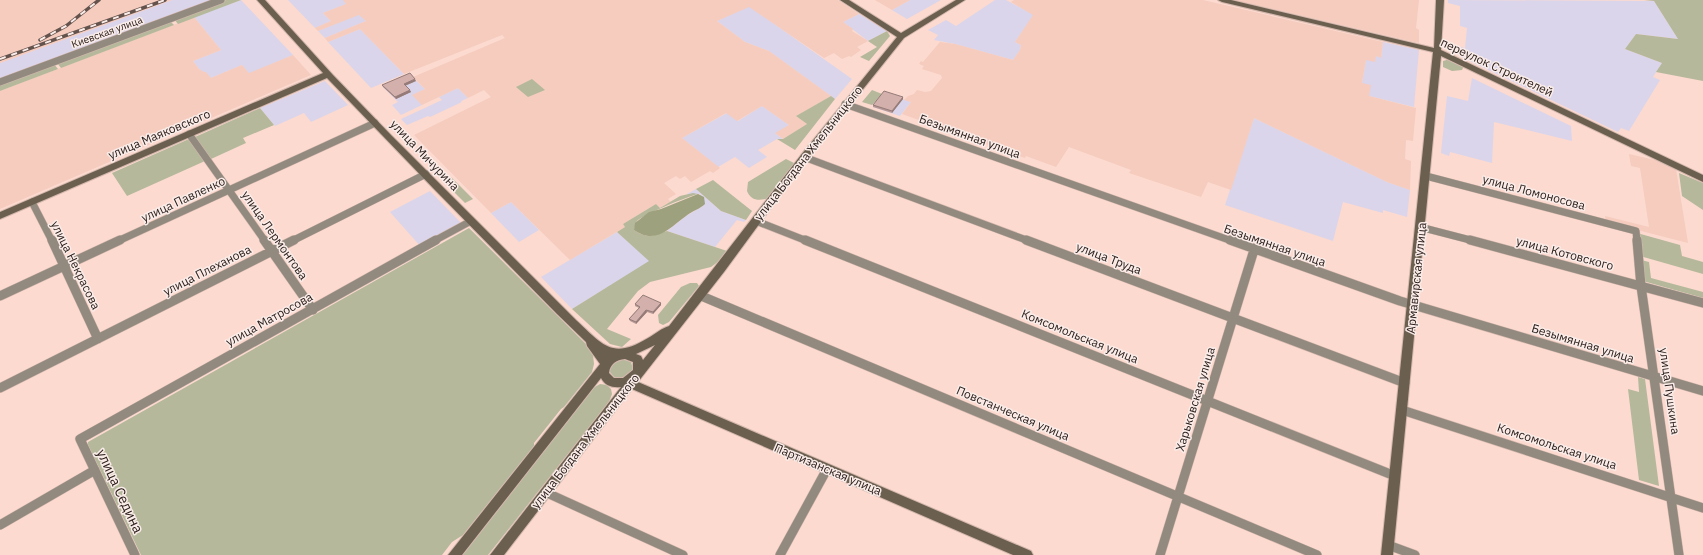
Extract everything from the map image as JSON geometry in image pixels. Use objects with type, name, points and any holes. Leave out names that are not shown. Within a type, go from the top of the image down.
[{"type":"street","name":"Киевская улица","points":[[0,82],[221,0]]},
{"type":"street","name":"улица Мичурина","points":[[261,0],[375,123],[576,325],[605,350],[621,355]]},
{"type":"street","points":[[844,0],[901,36]]},
{"type":"street","name":"улица Богдана Хмельницкого","points":[[496,555],[700,295],[804,157],[901,36],[962,0]]},
{"type":"street","name":"переулок Строителей","points":[[1222,0],[1437,51],[1703,179]]},
{"type":"street","name":"Армавирская улица","points":[[1387,550],[1426,176],[1440,0]]},
{"type":"street","name":"улица Маяковского","points":[[0,216],[328,74]]},
{"type":"street","name":"Безымянная улица","points":[[846,104],[1254,250],[1413,305],[1703,391]]},
{"type":"street","name":"улица Павленко","points":[[0,296],[375,123]]},
{"type":"street","name":"улица Лермонтова","points":[[190,134],[313,310]]},
{"type":"street","name":"улица Труда","points":[[804,157],[1405,383]]},
{"type":"street","name":"улица Плеханова","points":[[0,388],[426,174]]},
{"type":"street","name":"улица Ломоносова","points":[[1426,176],[1636,231]]},
{"type":"street","name":"улица Некрасова","points":[[32,202],[65,266],[98,339]]},
{"type":"street","name":"улица Матросова","points":[[80,439],[471,221]]},
{"type":"street","name":"Комсомольская улица","points":[[756,221],[1395,476]]},
{"type":"street","name":"улица Котовского","points":[[1420,227],[1703,303]]},
{"type":"street","name":"улица Пушкина","points":[[1636,231],[1641,286],[1679,555]]},
{"type":"street","name":"Харьковская улица","points":[[1160,555],[1254,250]]},
{"type":"street","name":"Повстанческая улица","points":[[700,295],[1317,555]]},
{"type":"street","name":"улица Мичурина","points":[[576,325],[606,364]]},
{"type":"street","name":"улица Богдана Хмельницкого","points":[[621,355],[644,345],[674,327]]},
{"type":"street","points":[[454,555],[606,364],[612,358],[621,355],[630,355],[636,359],[639,368],[633,379],[626,382],[612,382],[606,378],[604,373],[606,364]]},
{"type":"street","name":"Партизанская улица","points":[[633,379],[827,469],[1026,555]]},
{"type":"street","name":"Комсомольская улица","points":[[1402,410],[1703,508]]},
{"type":"street","name":"улица Седина","points":[[80,439],[135,555]]},
{"type":"street","points":[[780,555],[827,469]]},
{"type":"street","points":[[0,525],[95,470]]},
{"type":"street","points":[[545,492],[683,555]]},
{"type":"street","points":[[1387,550],[1415,555]]},
{"type":"shaded area","points":[[0,0],[172,0],[0,63]]},
{"type":"shaded area","points":[[172,0],[217,0],[0,80],[0,63]]},
{"type":"shaded area","points":[[241,0],[293,55],[249,74],[242,65],[211,78],[199,69],[193,61],[221,50],[194,17]]},
{"type":"shaded area","points":[[288,0],[344,0],[347,4],[323,13],[331,21],[315,28]]},
{"type":"shaded area","points":[[343,0],[838,0],[859,14],[843,22],[853,29],[852,31],[868,41],[857,47],[861,50],[851,57],[849,56],[842,59],[834,53],[824,58],[749,7],[717,21],[745,42],[769,51],[831,96],[796,116],[807,124],[783,139],[775,133],[789,125],[762,106],[737,121],[726,113],[682,138],[720,168],[713,173],[710,171],[691,182],[685,176],[680,179],[676,176],[664,183],[676,194],[668,199],[671,202],[660,208],[656,204],[623,224],[625,227],[570,260],[511,202],[491,213],[414,135],[491,97],[484,90],[468,98],[458,88],[422,105],[412,95],[425,89],[413,77],[505,38],[502,35],[404,74],[360,29],[328,42],[325,38],[366,21],[359,15],[318,31],[315,28],[331,21],[323,13],[346,4]]},
{"type":"shaded area","points":[[875,0],[910,0],[892,10]]},
{"type":"shaded area","points":[[910,0],[941,0],[907,19],[892,10]]},
{"type":"shaded area","points":[[995,0],[1006,0],[1034,15],[1015,42],[1021,45],[1020,50],[1013,60],[955,44],[934,40],[938,35],[928,30],[946,20],[956,26]]},
{"type":"shaded area","points":[[1014,0],[1203,0],[1383,42],[1381,58],[1376,56],[1375,62],[1366,60],[1362,83],[1371,85],[1369,96],[1416,108],[1413,141],[1406,140],[1405,159],[1411,161],[1410,190],[1387,182],[1254,118],[1231,190],[1208,182],[1201,197],[1129,173],[1131,170],[1069,147],[1056,167],[1026,156],[1025,158],[902,114],[911,102],[904,100],[908,96],[914,94],[917,90],[925,92],[931,91],[942,78],[941,75],[922,69],[924,66],[919,64],[921,61],[923,62],[940,42],[955,44],[1013,60],[1020,50],[1021,45],[1015,42],[1033,15],[1011,2]]},
{"type":"shaded area","points":[[1234,0],[1419,0],[1416,28],[1419,30],[1419,43]]},
{"type":"shaded area","points":[[1448,0],[1654,1],[1678,39],[1636,34],[1625,49],[1662,63],[1653,77],[1660,80],[1629,131],[1621,128],[1618,132],[1459,56],[1460,47],[1465,48],[1467,28],[1460,26],[1460,6],[1448,3]]},
{"type":"shaded area","points":[[749,6],[852,79],[835,99],[769,51],[745,42],[717,21]]},
{"type":"shaded area","points":[[359,14],[366,21],[325,38],[318,31]]},
{"type":"shaded area","points":[[859,14],[887,31],[868,41],[843,22]]},
{"type":"shaded area","points":[[194,17],[221,50],[193,61],[199,69],[206,72],[211,78],[242,65],[249,73],[293,55],[311,75],[0,209],[0,91]]},
{"type":"shaded area","points":[[360,29],[404,74],[371,88],[328,42]]},
{"type":"shaded area","points":[[1383,42],[1419,50],[1414,107],[1369,96],[1362,83],[1366,60],[1376,56],[1381,57]]},
{"type":"shaded area","points":[[410,75],[425,89],[413,95],[422,105],[401,115],[392,105],[398,102],[383,87]]},
{"type":"shaded area","points":[[1472,78],[1571,126],[1572,141],[1494,122],[1492,163],[1450,152],[1449,156],[1441,153],[1447,96],[1468,101]]},
{"type":"shaded area","points":[[325,81],[348,105],[311,122],[304,113],[275,126],[260,108]]},
{"type":"shaded area","points":[[458,88],[468,98],[461,101],[462,102],[430,117],[428,116],[407,125],[401,119],[442,100],[439,97]]},
{"type":"shaded area","points":[[884,93],[911,102],[900,116],[873,107]]},
{"type":"shaded area","points":[[762,106],[789,125],[776,134],[783,139],[777,139],[758,150],[767,157],[749,168],[735,157],[718,167],[682,138],[727,113],[738,121]]},
{"type":"shaded area","points":[[1254,118],[1387,182],[1410,190],[1407,217],[1383,210],[1383,213],[1343,202],[1333,241],[1225,205]]},
{"type":"shaded area","points":[[1629,154],[1659,161],[1676,169],[1688,243],[1606,222],[1605,216],[1649,227],[1640,168],[1631,166]]},
{"type":"shaded area","points":[[696,189],[721,211],[746,220],[744,222],[737,220],[715,247],[667,231],[686,216],[703,206],[700,194],[687,194]]},
{"type":"shaded area","points":[[430,191],[462,224],[421,247],[390,212]]},
{"type":"shaded area","points":[[511,202],[539,230],[519,242],[491,213]]},
{"type":"shaded area","points":[[617,232],[650,261],[572,309],[541,277]]},
{"type":"green space","points":[[226,0],[241,0],[178,24],[174,19]]},
{"type":"green space","points":[[1644,0],[1703,0],[1703,81],[1656,72],[1662,63],[1625,49],[1636,34],[1678,39],[1654,1]]},
{"type":"green space","points":[[170,21],[174,25],[61,68],[57,63]]},
{"type":"green space","points":[[887,31],[890,36],[869,61],[860,57],[877,47],[868,41]]},
{"type":"green space","points":[[1450,59],[1464,66],[1462,70],[1452,71],[1443,67],[1443,61]]},
{"type":"green space","points":[[54,64],[58,69],[0,91],[0,84]]},
{"type":"green space","points":[[532,79],[545,90],[528,97],[516,87]]},
{"type":"green space","points":[[872,90],[882,94],[872,105],[862,102]]},
{"type":"green space","points":[[831,96],[835,99],[795,150],[777,139],[783,139],[807,124],[796,116]]},
{"type":"green space","points":[[260,108],[274,125],[243,138],[246,143],[211,159],[195,137]]},
{"type":"green space","points":[[189,139],[205,161],[127,196],[112,173]]},
{"type":"green space","points":[[786,159],[796,164],[769,198],[759,200],[751,197],[747,191],[748,182]]},
{"type":"green space","points":[[1679,173],[1703,183],[1703,210],[1682,196]]},
{"type":"green space","points":[[451,177],[473,199],[465,203],[443,181]]},
{"type":"green space","points":[[713,180],[752,211],[746,220],[721,211],[696,189]]},
{"type":"green space","points":[[693,193],[698,194],[666,206],[641,218],[637,221],[634,230],[647,236],[667,231],[727,251],[719,261],[711,267],[650,282],[638,291],[607,329],[631,339],[622,347],[610,344],[572,309],[649,261],[617,232],[625,227],[623,224],[656,204],[660,208],[680,196]]},
{"type":"green space","points":[[698,194],[704,197],[705,204],[688,214],[662,234],[649,236],[634,230],[635,223],[649,212],[661,209]]},
{"type":"green space","points":[[469,228],[586,344],[593,355],[594,364],[592,372],[534,443],[534,446],[463,535],[452,542],[442,555],[141,555],[88,445],[88,442]]},
{"type":"green space","points":[[1637,233],[1680,245],[1682,256],[1703,262],[1703,274],[1640,256]]},
{"type":"green space","points":[[1641,260],[1649,262],[1651,278],[1703,292],[1703,298],[1643,281]]},
{"type":"green space","points":[[690,283],[697,283],[699,286],[669,322],[663,325],[659,323],[658,315],[681,287]]},
{"type":"green space","points":[[622,359],[631,362],[633,369],[624,378],[615,378],[609,371],[611,365]]},
{"type":"green space","points":[[1638,377],[1645,379],[1659,486],[1639,480],[1628,389],[1639,392]]},
{"type":"green space","points":[[600,384],[607,385],[611,389],[612,394],[609,402],[488,555],[460,555],[593,388]]},
{"type":"building","points":[[410,73],[415,79],[404,84],[410,90],[395,97],[382,85]]},
{"type":"building","points":[[884,91],[903,97],[892,111],[873,105]]},
{"type":"building","points":[[643,295],[661,303],[653,312],[646,310],[636,322],[629,319],[640,307],[635,304]]},
{"type":"railway","points":[[40,40],[66,26],[99,0]]},
{"type":"railway","points":[[0,59],[165,0]]}]
